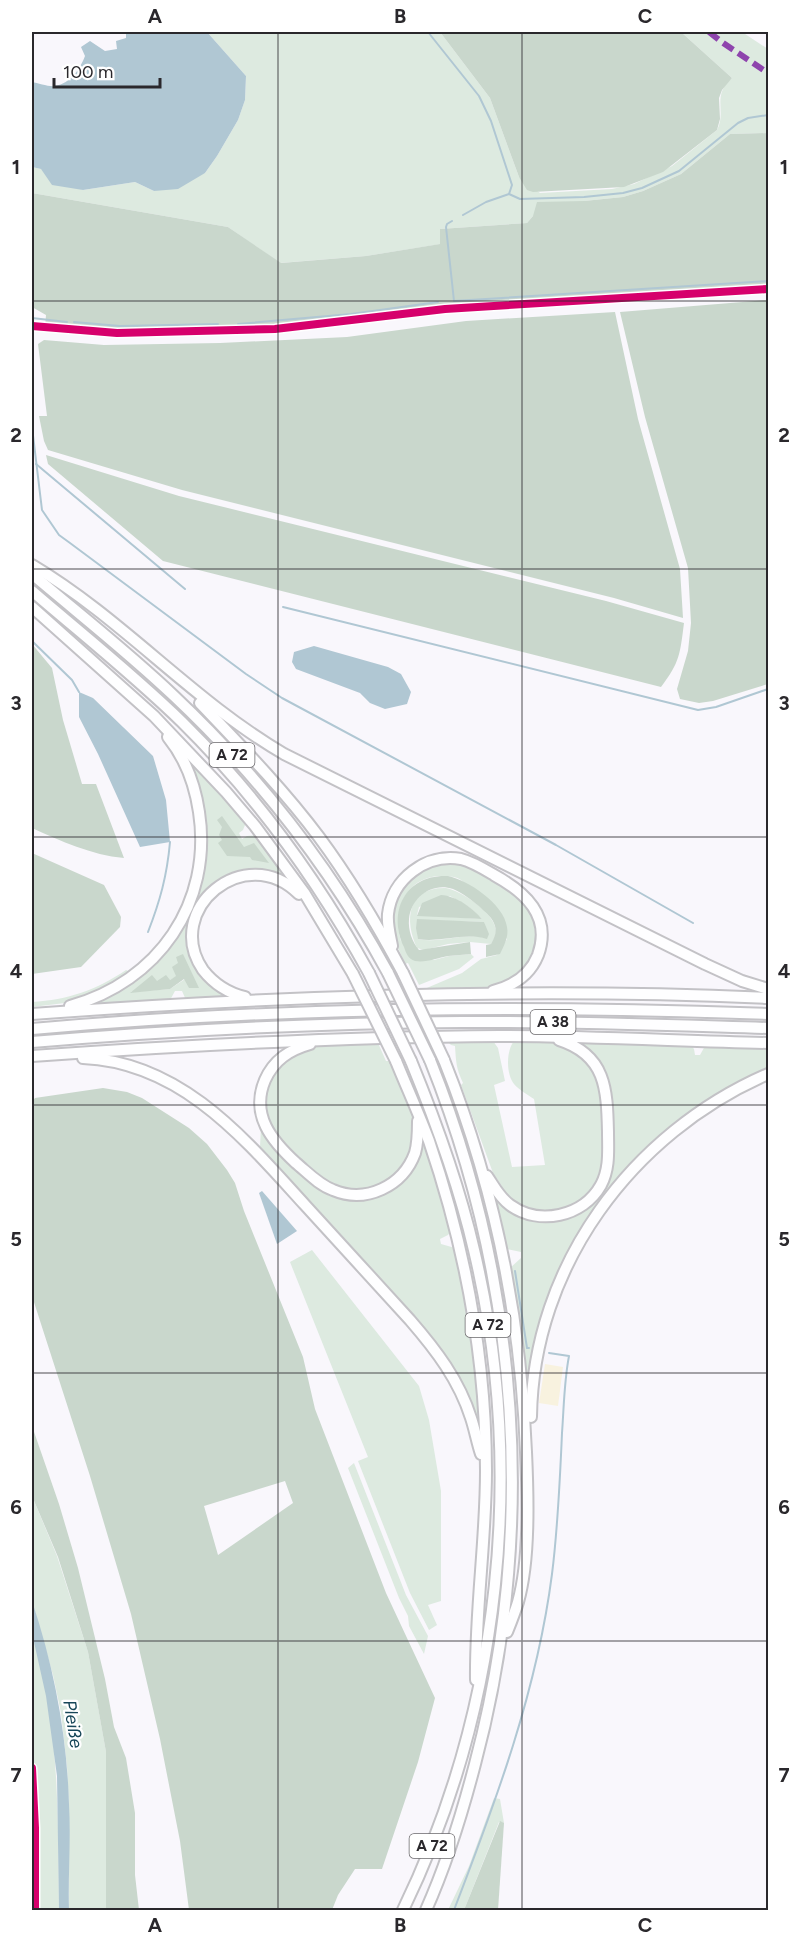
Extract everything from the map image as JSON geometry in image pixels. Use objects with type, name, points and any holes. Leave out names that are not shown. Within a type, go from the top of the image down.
[{"type":"highway","points":[[32,565],[58,580],[93,607],[173,675],[245,730],[314,770],[705,964],[742,981],[768,989]]},
{"type":"highway","name":"A 72","points":[[32,574],[174,696],[249,774],[319,860],[360,923],[388,973],[430,1060],[460,1141],[479,1210],[497,1293],[508,1373],[512,1428],[513,1517],[510,1565],[499,1656],[490,1706],[466,1799],[444,1868],[426,1911]]},
{"type":"highway","name":"A 72","points":[[32,591],[164,705],[238,782],[273,824],[309,875],[369,973],[411,1061],[430,1108],[465,1212],[483,1293],[496,1385],[500,1472],[497,1560],[488,1636],[476,1703],[455,1780],[434,1842],[403,1911]]},
{"type":"highway","points":[[32,607],[180,741],[226,792],[287,869],[315,909],[353,974],[396,1061],[418,1115],[443,1186],[458,1238],[468,1282],[480,1365],[486,1469],[485,1529],[476,1640],[476,1703]]},
{"type":"highway","points":[[173,675],[252,757],[318,835],[358,894],[403,973],[444,1060],[463,1111],[497,1226],[512,1300],[524,1398],[525,1539],[521,1582],[518,1600],[499,1656]]},
{"type":"highway","points":[[32,1014],[93,999],[118,987],[135,975],[168,941],[182,918],[193,891],[200,864],[201,836],[192,780],[172,742],[128,692]]},
{"type":"highway","points":[[395,958],[388,916],[395,893],[404,879],[423,865],[438,860],[461,860],[480,866],[527,897],[538,917],[541,940],[535,962],[520,979],[500,989],[463,994]]},
{"type":"highway","points":[[269,999],[230,993],[206,973],[197,958],[194,943],[194,927],[198,911],[212,891],[225,882],[240,876],[258,874],[286,883],[315,909]]},
{"type":"highway","points":[[32,1014],[125,1006],[269,999],[463,994],[618,993],[768,998]]},
{"type":"highway","name":"A 38","points":[[32,1029],[338,1011],[612,1010],[768,1014]]},
{"type":"highway","name":"A 38","points":[[32,1042],[167,1033],[450,1022],[600,1023],[768,1028]]},
{"type":"highway","points":[[481,1167],[505,1201],[518,1210],[534,1216],[551,1217],[573,1211],[586,1202],[601,1184],[607,1170],[608,1154],[607,1093],[602,1077],[594,1063],[583,1052],[570,1044],[547,1037]]},
{"type":"highway","points":[[32,1056],[326,1039],[547,1037],[768,1043]]},
{"type":"highway","points":[[326,1039],[299,1047],[280,1058],[268,1075],[261,1098],[261,1114],[270,1136],[287,1155],[319,1183],[332,1190],[354,1195],[376,1192],[390,1185],[402,1175],[414,1155],[418,1139],[418,1115]]},
{"type":"highway","points":[[32,1056],[102,1060],[141,1070],[186,1091],[222,1119],[294,1193],[432,1346],[451,1373],[462,1395],[486,1469]]},
{"type":"highway","points":[[526,1468],[530,1453],[535,1367],[544,1326],[566,1266],[586,1229],[624,1178],[668,1134],[718,1099],[768,1074]]},
{"type":"shaded area","points":[[207,32],[440,32],[490,98],[519,177],[540,193],[612,189],[634,184],[672,166],[717,130],[721,116],[722,91],[732,78],[681,32],[742,32],[768,49],[768,133],[730,134],[681,174],[643,191],[623,197],[584,201],[533,216],[527,223],[440,229],[441,244],[366,256],[280,263],[228,227],[32,193],[32,167],[41,169],[83,190],[135,182],[154,191],[205,173],[238,120],[245,100],[246,76]]},
{"type":"shaded area","points":[[440,32],[681,32],[732,78],[722,90],[719,98],[720,119],[717,130],[663,172],[624,187],[533,192],[527,190],[519,177],[490,98]]},
{"type":"shaded area","points":[[768,133],[768,289],[445,309],[275,329],[117,333],[45,328],[46,315],[32,307],[32,193],[228,227],[281,263],[366,256],[440,244],[440,229],[527,223],[533,216],[537,202],[623,197],[681,174],[730,134]]},
{"type":"shaded area","points":[[768,300],[768,684],[699,703],[680,699],[677,689],[688,651],[691,623],[688,568],[645,417],[620,312]]},
{"type":"shaded area","points":[[615,312],[638,419],[680,569],[683,618],[614,598],[182,490],[48,450],[44,441],[39,416],[47,416],[38,344],[44,340],[104,345],[220,343],[347,337],[466,321]]},
{"type":"shaded area","points":[[46,455],[179,496],[606,601],[684,623],[678,657],[661,687],[163,561],[48,464]]},
{"type":"shaded area","points":[[32,644],[52,668],[63,720],[82,784],[96,784],[124,858],[88,851],[32,828]]},
{"type":"shaded area","points":[[184,754],[247,820],[243,830],[239,833],[242,839],[259,835],[292,881],[269,871],[259,870],[240,873],[209,889],[191,950],[230,998],[186,1000],[182,991],[175,991],[169,1002],[81,1007],[155,961],[203,864]],"holes":[[[179,963],[185,979],[170,989],[131,992],[157,981],[170,980],[177,976]]]},
{"type":"shaded area","points":[[222,816],[244,847],[254,843],[269,863],[252,860],[250,857],[227,856],[218,843],[222,840],[219,835],[222,827],[217,820]]},
{"type":"shaded area","points":[[32,853],[104,885],[121,917],[120,927],[81,967],[32,974]]},
{"type":"shaded area","points":[[445,863],[464,865],[493,878],[526,904],[534,919],[536,942],[530,961],[513,980],[481,990],[422,990],[462,973],[481,959],[497,955],[507,939],[465,884],[451,876],[427,878],[410,890],[404,898],[398,919],[401,941],[434,960],[471,954],[474,957],[459,969],[419,985],[408,963],[405,964],[392,924],[395,902],[406,884],[415,876],[424,870]]},
{"type":"shaded area","points":[[448,876],[465,882],[484,894],[499,910],[504,918],[507,931],[506,941],[500,954],[486,957],[486,945],[491,944],[495,933],[495,926],[491,918],[464,895],[445,887],[430,890],[418,898],[414,904],[409,919],[412,940],[419,950],[470,942],[471,954],[427,961],[413,960],[408,955],[399,934],[398,920],[399,908],[404,897],[421,881]]},
{"type":"shaded area","points":[[433,889],[453,890],[469,898],[484,910],[496,931],[491,944],[470,942],[424,950],[417,948],[411,927],[412,907],[423,893]],"holes":[[[450,896],[469,907],[482,919],[417,915],[419,907]],[[417,920],[484,922],[486,938],[469,936],[435,940],[418,939]]]},
{"type":"shaded area","points":[[441,895],[464,903],[482,919],[417,916],[422,903]]},
{"type":"shaded area","points":[[417,919],[484,922],[489,934],[487,939],[469,937],[418,939]]},
{"type":"shaded area","points":[[183,954],[199,988],[189,988],[184,979],[170,989],[130,993],[152,975],[157,981],[166,975],[170,980],[176,976],[172,967],[178,963],[176,957]]},
{"type":"shaded area","points":[[126,970],[132,973],[83,998],[32,1007],[32,1002],[58,999],[93,988]]},
{"type":"shaded area","points":[[493,1041],[498,1048],[505,1081],[494,1085],[512,1167],[545,1165],[534,1099],[516,1086],[511,1080],[508,1069],[508,1056],[514,1041],[565,1045],[591,1064],[602,1088],[604,1162],[595,1188],[579,1204],[554,1213],[529,1210],[509,1197],[493,1173],[461,1085],[463,1083],[457,1065],[455,1046],[448,1042]]},
{"type":"shaded area","points":[[576,1041],[689,1043],[695,1055],[700,1055],[705,1046],[768,1044],[768,1070],[721,1093],[678,1121],[640,1155],[607,1192],[579,1234],[557,1279],[540,1327],[528,1378],[526,1378],[510,1268],[521,1258],[521,1252],[507,1249],[493,1194],[542,1220],[600,1193],[610,1122],[610,1095],[608,1083],[598,1061]]},
{"type":"shaded area","points":[[378,1043],[386,1061],[391,1061],[410,1109],[415,1129],[414,1144],[396,1174],[384,1184],[371,1190],[347,1189],[323,1178],[280,1141],[270,1124],[266,1110],[266,1097],[275,1073],[284,1063],[310,1048],[325,1044]]},
{"type":"shaded area","points":[[103,1088],[127,1092],[142,1098],[189,1128],[207,1144],[227,1170],[235,1183],[244,1211],[303,1357],[315,1409],[386,1593],[435,1698],[418,1762],[382,1869],[355,1869],[338,1895],[332,1910],[189,1910],[180,1841],[160,1739],[131,1614],[90,1476],[32,1296],[32,1102],[35,1098]],"holes":[[[285,1481],[293,1503],[218,1555],[204,1506]]]},
{"type":"shaded area","points":[[261,1127],[314,1183],[368,1199],[389,1193],[404,1181],[417,1162],[424,1140],[452,1230],[440,1239],[441,1244],[455,1248],[467,1302],[481,1420],[451,1366],[415,1316],[260,1147]]},
{"type":"shaded area","points":[[312,1250],[419,1386],[429,1420],[441,1491],[441,1601],[428,1605],[437,1625],[429,1630],[410,1593],[358,1461],[368,1457],[290,1262]]},
{"type":"shaded area","points":[[32,1426],[78,1568],[105,1679],[114,1727],[126,1758],[135,1813],[135,1875],[139,1910],[106,1910],[106,1752],[88,1652],[58,1557],[32,1496]]},
{"type":"shaded area","points":[[354,1463],[406,1595],[428,1636],[424,1654],[409,1626],[408,1616],[348,1468]]},
{"type":"shaded area","points":[[32,1496],[57,1556],[88,1652],[101,1724],[106,1752],[106,1910],[69,1910],[67,1767],[61,1713],[53,1675],[32,1601]]},
{"type":"shaded area","points":[[32,1633],[48,1701],[53,1736],[59,1910],[38,1910],[37,1827],[32,1744]]},
{"type":"shaded area","points":[[494,1798],[500,1799],[504,1823],[499,1822],[464,1910],[448,1910],[469,1866]]},
{"type":"shaded area","points":[[500,1821],[504,1823],[498,1910],[464,1910]]},
{"type":"sand","points":[[545,1364],[563,1367],[558,1406],[539,1403]]},
{"type":"water","points":[[126,32],[207,32],[246,76],[245,100],[238,120],[205,173],[178,189],[154,191],[135,182],[83,190],[52,185],[41,169],[32,167],[32,82],[53,86],[66,82],[74,75],[83,61],[85,56],[81,47],[90,41],[105,51],[117,49],[116,41],[126,38]]},
{"type":"water","points":[[314,646],[388,667],[401,674],[411,692],[407,704],[385,709],[370,703],[360,693],[296,669],[292,662],[294,652]]},
{"type":"water","points":[[79,692],[93,698],[153,756],[166,800],[170,842],[140,847],[79,717]]},
{"type":"water","points":[[262,1191],[297,1231],[277,1244],[259,1193]]},
{"type":"water","points":[[32,1601],[53,1676],[65,1752],[70,1817],[69,1910],[59,1910],[57,1776],[46,1696],[32,1633]]},
{"type":"waterway","points":[[428,32],[479,96],[491,121],[512,185],[509,194]]},
{"type":"waterway","points":[[463,215],[486,202],[509,194],[520,199],[584,197],[623,193],[642,188],[679,171],[738,123],[748,118],[768,115]]},
{"type":"waterway","points":[[452,221],[446,227],[454,301],[768,281]]},
{"type":"waterway","points":[[238,324],[351,314],[438,302]]},
{"type":"waterway","points":[[32,318],[67,322]]},
{"type":"waterway","points":[[74,322],[120,326],[218,324]]},
{"type":"waterway","points":[[32,427],[42,510],[59,535],[246,674],[282,698],[556,845],[693,923]]},
{"type":"waterway","points":[[36,464],[185,589]]},
{"type":"waterway","points":[[283,607],[698,710],[716,707],[768,689]]},
{"type":"waterway","points":[[32,641],[72,680],[79,692]]},
{"type":"waterway","points":[[148,932],[162,888],[170,842]]},
{"type":"waterway","points":[[515,1271],[527,1348],[529,1348]]},
{"type":"waterway","points":[[454,1910],[500,1787],[525,1703],[545,1618],[556,1539],[564,1394],[569,1356],[549,1353]]},
{"type":"marked path","points":[[709,32],[768,73]]},
{"type":"cycle path","points":[[32,326],[117,333],[275,329],[445,309],[768,289]]},
{"type":"cycle path","points":[[32,1768],[35,1910]]},
{"type":"water label","name":"Pleiße","points":[[73,1724]]}]
